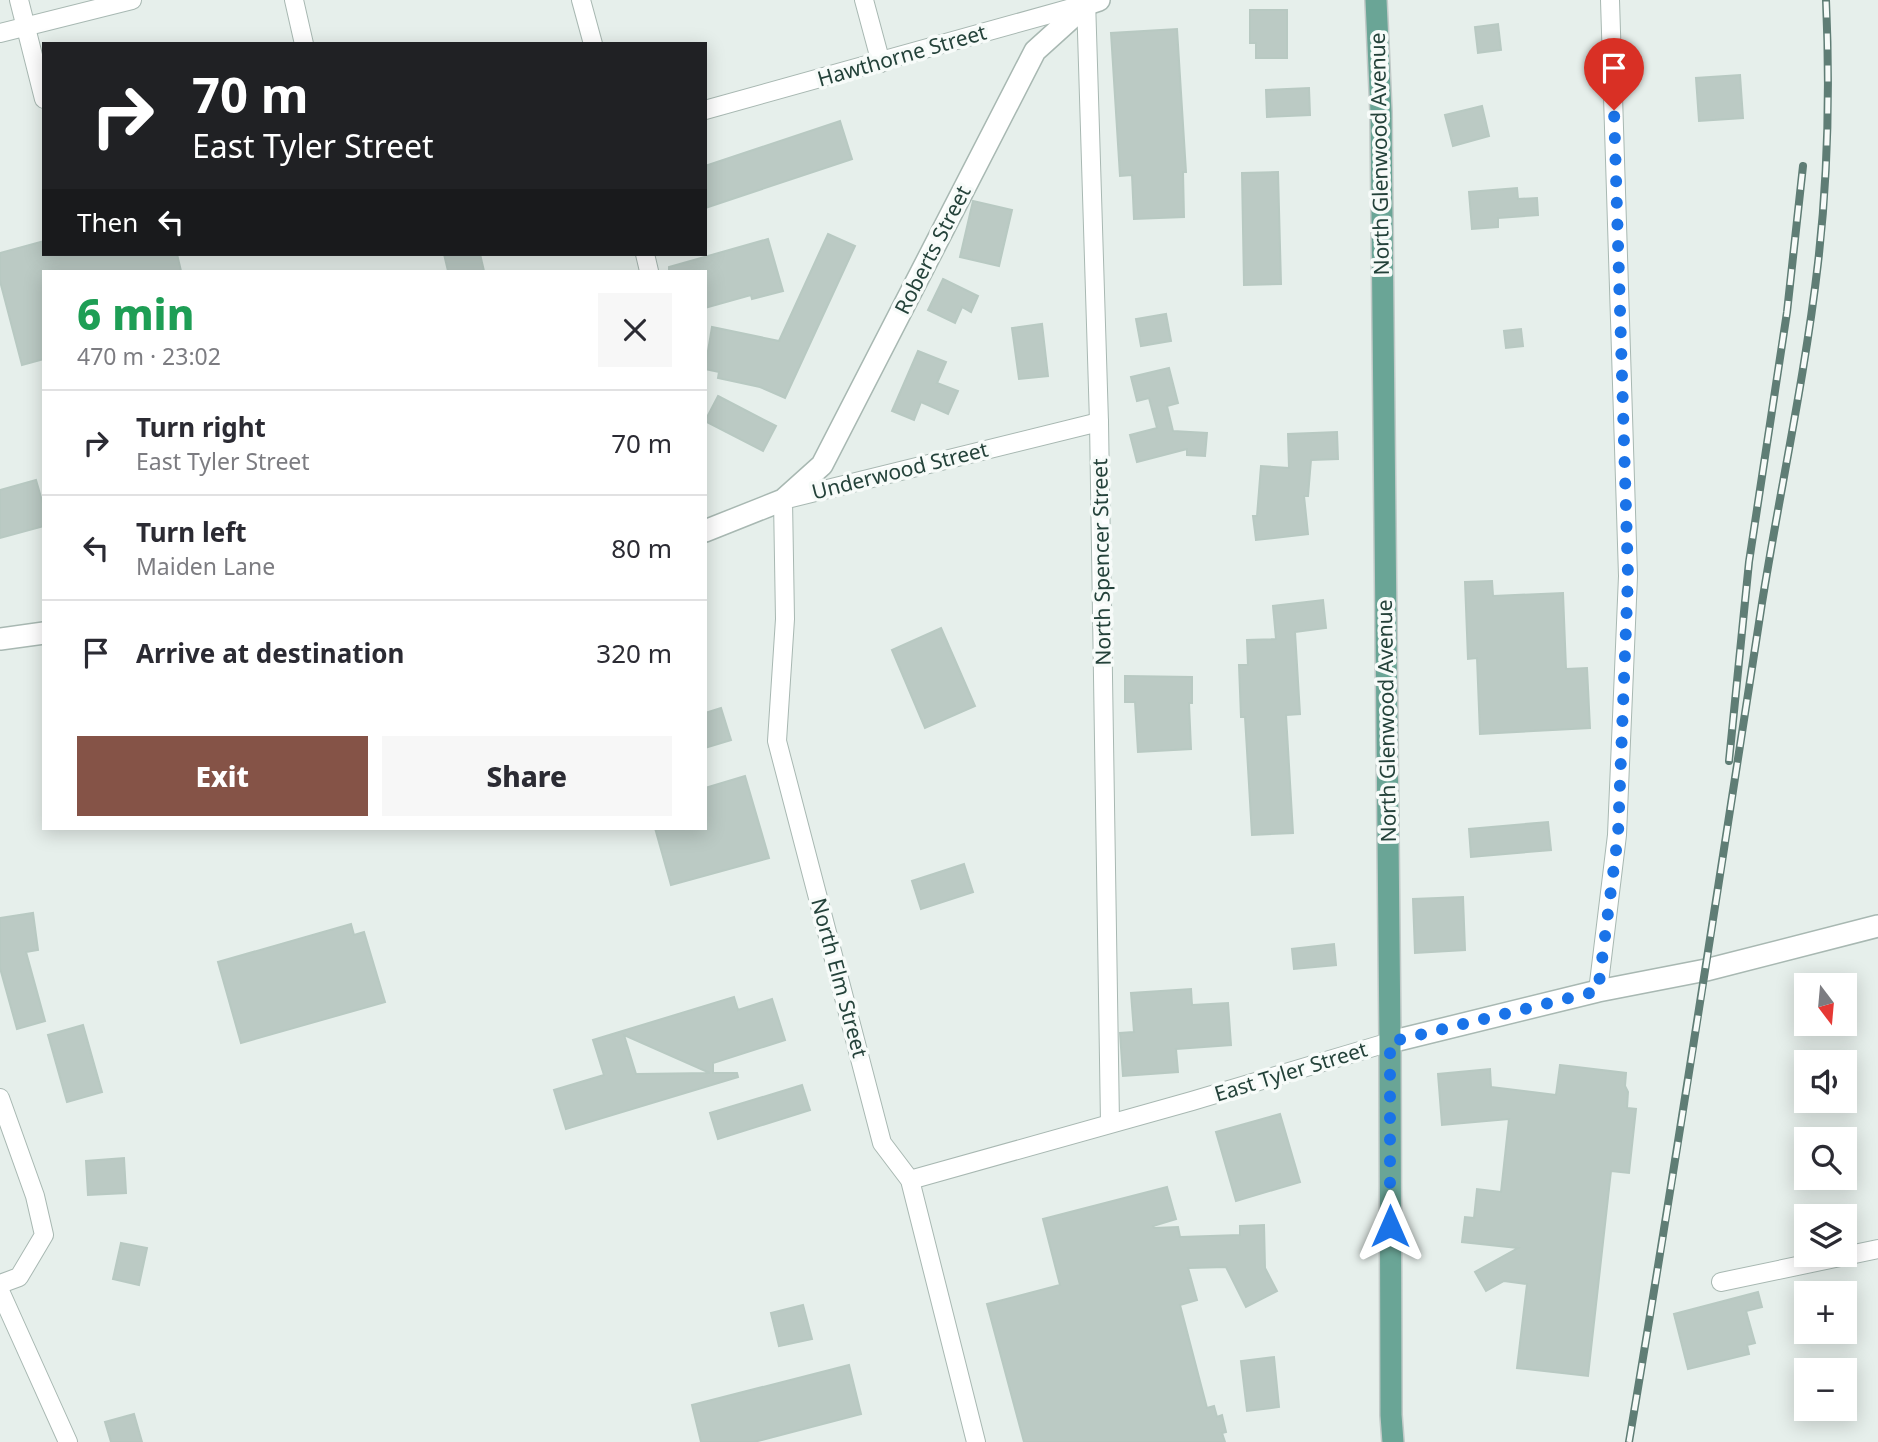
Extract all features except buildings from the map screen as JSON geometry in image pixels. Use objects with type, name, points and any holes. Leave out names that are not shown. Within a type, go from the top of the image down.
[{"type":"main road","name":"North Glenwood Avenue","points":[[1376,0],[1381,112],[1393,1442]]},
{"type":"street","points":[[19,0],[42,91]]},
{"type":"street","points":[[0,33],[132,0]]},
{"type":"street","points":[[294,0],[304,42]]},
{"type":"street","points":[[581,0],[592,42]]},
{"type":"street","points":[[864,0],[881,62]]},
{"type":"street","points":[[1598,991],[1618,835],[1628,576],[1610,0]]},
{"type":"street","name":"Hawthorne Street","points":[[707,109],[1091,1]]},
{"type":"street","name":"North Spencer Street","points":[[1091,1],[1110,1123]]},
{"type":"street","name":"Roberts Street","points":[[783,500],[822,465],[1035,51],[1091,1]]},
{"type":"street","name":"Underwood Street","points":[[707,529],[783,500],[1099,422]]},
{"type":"street","name":"North Elm Street","points":[[783,500],[785,619],[777,741],[882,1143],[910,1180],[976,1442]]},
{"type":"street","points":[[0,639],[42,633]]},
{"type":"street","name":"East Tyler Street","points":[[910,1180],[1390,1042],[1598,991],[1706,970],[1878,926]]},
{"type":"street","points":[[0,1098],[35,1196],[44,1235],[19,1277],[0,1284]]},
{"type":"street","points":[[1721,1282],[1878,1249]]},
{"type":"street","points":[[0,1291],[68,1442]]},
{"type":"railway","points":[[1629,1442],[1762,603],[1813,306],[1826,165],[1826,0]]},
{"type":"railway","points":[[1729,761],[1749,562],[1787,312],[1803,166]]},
{"type":"route","points":[[1390,1226],[1390,1042],[1598,991],[1618,835],[1628,576],[1614,110]]}]
